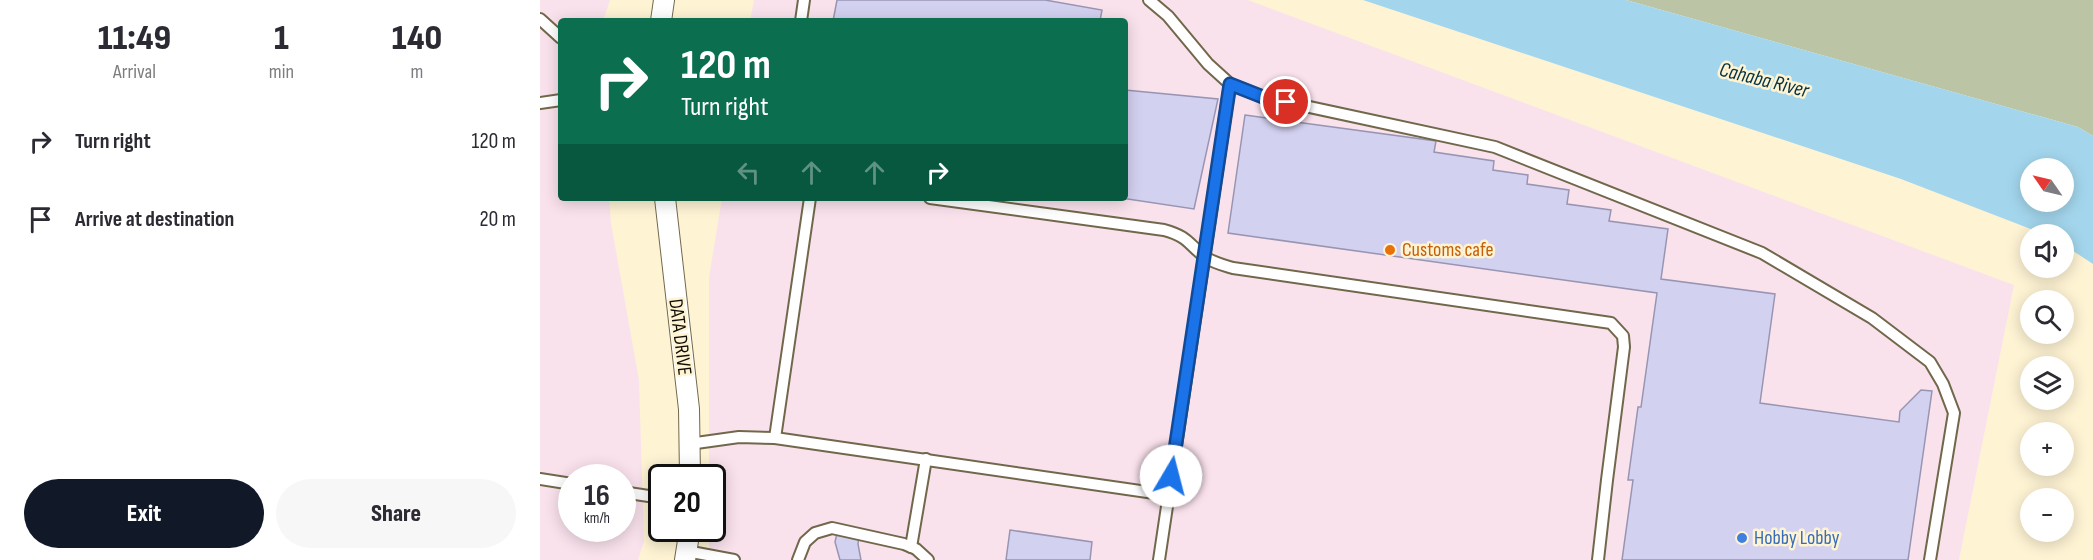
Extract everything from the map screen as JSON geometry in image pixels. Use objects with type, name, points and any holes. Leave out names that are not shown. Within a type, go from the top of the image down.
[{"type":"street","points":[[661,18],[664,0]]},
{"type":"street","name":"DATA DRIVE","points":[[665,201],[689,410],[690,464]]},
{"type":"lane","points":[[801,18],[804,0]]},
{"type":"lane","points":[[1149,0],[1168,16],[1208,64],[1230,84],[1263,97],[1496,147],[1762,254],[1872,318],[1930,362],[1943,384],[1954,413],[1930,560]]},
{"type":"lane","points":[[540,19],[558,36]]},
{"type":"lane","points":[[1159,560],[1230,84]]},
{"type":"lane","points":[[540,104],[558,101]]},
{"type":"lane","points":[[775,438],[810,201]]},
{"type":"lane","points":[[952,201],[1164,230],[1178,234],[1189,241],[1204,256],[1233,268],[1611,323],[1623,336],[1624,347],[1598,560]]},
{"type":"lane","points":[[689,444],[739,437],[775,438],[1168,495]]},
{"type":"lane","points":[[911,547],[926,459]]},
{"type":"lane","points":[[540,479],[558,482]]},
{"type":"lane","points":[[798,560],[805,542],[815,533],[832,528],[911,547],[928,560]]},
{"type":"lane","points":[[686,555],[734,560]]},
{"type":"shaded area","points":[[540,0],[610,0],[604,18],[558,18],[558,201],[609,201],[611,223],[639,380],[644,541],[638,560],[540,560]]},
{"type":"shaded area","points":[[754,0],[1248,0],[2014,285],[1959,560],[709,560],[709,542],[726,542],[726,464],[709,464],[709,277],[722,201],[1128,201],[1128,18],[751,18]]},
{"type":"green space","points":[[1626,0],[2093,0],[2093,136],[2078,127]]},
{"type":"water","name":"Cahaba River","points":[[1363,0],[1626,0],[2078,127],[2093,136],[2093,264],[2074,252],[2074,224],[2020,225],[1901,179]]},
{"type":"building","points":[[837,0],[1045,0],[1102,10],[1101,18],[834,18]]},
{"type":"building","points":[[1128,90],[1218,99],[1194,209],[1128,199]]},
{"type":"building","points":[[1245,115],[1436,141],[1434,152],[1494,161],[1493,170],[1528,175],[1527,184],[1569,190],[1567,204],[1611,210],[1609,221],[1668,229],[1661,279],[1775,294],[1760,403],[1899,422],[1900,411],[1921,390],[1932,391],[1908,560],[1622,560],[1633,480],[1628,480],[1657,293],[1228,233]]},
{"type":"building","points":[[1010,530],[1092,542],[1090,560],[1006,560]]},
{"type":"building","points":[[837,533],[859,537],[861,560],[840,560],[835,542]]},
{"type":"place","name":"Customs cafe","points":[[1390,250]]},
{"type":"place","name":"Hobby Lobby","points":[[1742,538]]},
{"type":"route","points":[[1171,476],[1230,84],[1263,97],[1286,102]]}]
